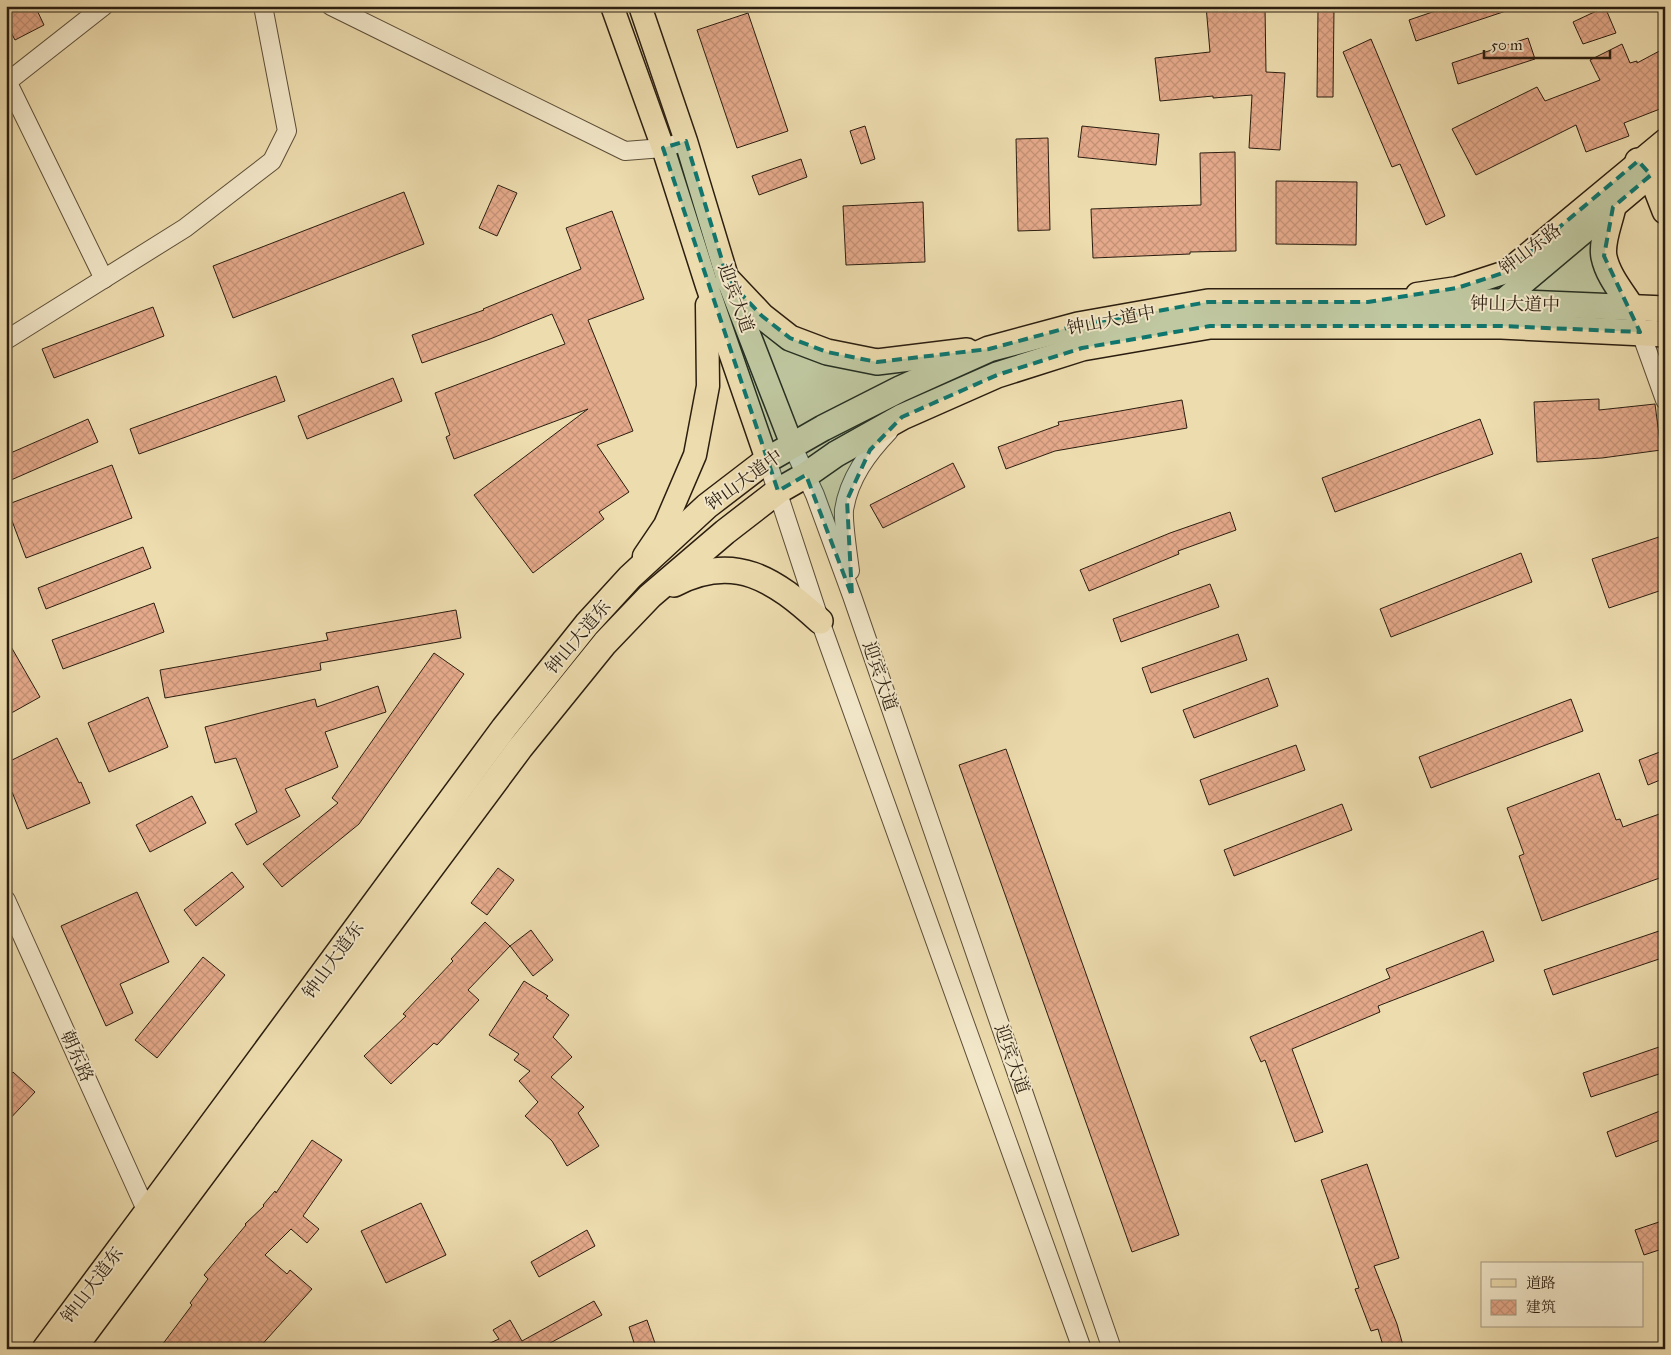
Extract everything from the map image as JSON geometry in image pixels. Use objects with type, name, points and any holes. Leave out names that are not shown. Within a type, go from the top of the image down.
[{"type":"highway","points":[[1651,167],[1665,211]]},
{"type":"highway","points":[[1613,207],[1606,236],[1604,256],[1611,276],[1632,308]]},
{"type":"highway","points":[[718,283],[790,338],[828,352],[877,362],[989,349]]},
{"type":"highway","name":"钟山大道中","points":[[630,577],[707,506],[767,460],[792,445],[900,389],[989,349],[1078,325],[1208,302],[1501,302],[1632,308],[1663,315]]},
{"type":"highway","name":"钟山大道中","points":[[650,596],[778,491],[806,475],[836,454],[902,417],[997,376],[1082,348],[1210,326],[1501,326],[1653,333]]},
{"type":"highway","points":[[650,596],[687,577],[714,570],[744,572],[764,579],[793,597],[820,621]]},
{"type":"highway","name":"钟山大道东","points":[[44,1349],[504,728],[587,624],[630,577]]},
{"type":"highway","name":"钟山大道东","points":[[73,1349],[520,748],[605,643],[650,596]]},
{"type":"main road","name":"迎宾大道","points":[[612,6],[663,148],[718,283],[792,445]]},
{"type":"main road","name":"迎宾大道","points":[[640,6],[686,141],[718,283],[767,460]]},
{"type":"main road","name":"钟山东路","points":[[1376,326],[1501,302],[1613,207],[1651,167],[1665,140]]},
{"type":"main road","name":"钟山东路","points":[[1368,302],[1457,288],[1506,272],[1651,167]]},
{"type":"main road","points":[[630,577],[665,525],[695,455],[708,386],[718,283]]},
{"type":"street","points":[[104,6],[7,81],[104,279]]},
{"type":"street","points":[[6,340],[185,228],[272,161],[287,131],[263,6]]},
{"type":"street","points":[[331,6],[625,151],[663,148],[686,141]]},
{"type":"street","points":[[1632,308],[1653,333],[1665,400]]},
{"type":"street","points":[[852,596],[844,511],[846,500],[854,479],[870,450],[902,417]]},
{"type":"street","name":"迎宾大道","points":[[792,445],[815,495],[852,596],[1112,1349]]},
{"type":"street","name":"迎宾大道","points":[[767,460],[820,621],[1082,1349]]},
{"type":"street","name":"朝东路","points":[[6,900],[147,1212]]},
{"type":"highlighted area","points":[[686,141],[728,280],[762,316],[790,338],[827,352],[877,362],[989,349],[1078,325],[1208,302],[1368,302],[1457,288],[1506,272],[1638,161],[1651,175],[1613,207],[1604,256],[1640,332],[1501,326],[1210,326],[1082,348],[997,375],[902,417],[870,450],[847,500],[852,596],[806,475],[778,491],[663,148]]},
{"type":"building","points":[[6,6],[35,6],[44,25],[15,40],[6,23]]},
{"type":"building","points":[[1206,6],[1226,6],[1226,8],[1265,7],[1266,72],[1285,73],[1280,150],[1249,148],[1252,95],[1213,98],[1213,96],[1160,101],[1155,58],[1210,52]]},
{"type":"building","points":[[1450,6],[1511,6],[1512,9],[1416,41],[1409,20]]},
{"type":"building","points":[[1605,7],[1616,33],[1583,44],[1573,22]]},
{"type":"building","points":[[1318,9],[1334,9],[1333,97],[1317,97]]},
{"type":"building","points":[[748,13],[788,131],[737,148],[697,30]]},
{"type":"building","points":[[1528,38],[1535,59],[1458,84],[1452,63]]},
{"type":"building","points":[[1371,39],[1445,216],[1426,225],[1400,164],[1392,167],[1343,52]]},
{"type":"building","points":[[1622,44],[1630,63],[1637,61],[1637,63],[1665,48],[1665,107],[1624,123],[1629,136],[1586,152],[1576,125],[1476,175],[1452,129],[1537,87],[1545,101],[1600,80],[1590,60]]},
{"type":"building","points":[[865,126],[875,159],[861,164],[850,131]]},
{"type":"building","points":[[1082,126],[1159,134],[1156,165],[1078,157]]},
{"type":"building","points":[[1048,138],[1050,230],[1018,231],[1016,139]]},
{"type":"building","points":[[1235,152],[1236,251],[1093,258],[1091,209],[1201,205],[1200,153]]},
{"type":"building","points":[[801,159],[807,177],[759,195],[752,176]]},
{"type":"building","points":[[1276,181],[1357,182],[1356,245],[1276,244]]},
{"type":"building","points":[[498,185],[517,193],[497,236],[479,228]]},
{"type":"building","points":[[404,192],[424,244],[233,318],[213,266]]},
{"type":"building","points":[[923,202],[925,262],[846,265],[843,206]]},
{"type":"building","points":[[612,211],[644,299],[588,320],[633,431],[597,445],[629,492],[599,512],[604,519],[533,573],[474,495],[588,409],[454,459],[446,437],[450,435],[435,393],[565,344],[552,314],[490,339],[422,363],[412,335],[484,310],[581,269],[566,228]]},
{"type":"building","points":[[153,307],[164,336],[54,378],[42,349]]},
{"type":"building","points":[[276,376],[285,401],[139,454],[130,429]]},
{"type":"building","points":[[393,378],[402,401],[307,439],[298,416]]},
{"type":"building","points":[[1599,399],[1599,410],[1655,404],[1661,450],[1602,458],[1537,462],[1534,402]]},
{"type":"building","points":[[1182,400],[1187,428],[1055,451],[1006,469],[998,447],[1059,425],[1058,422]]},
{"type":"building","points":[[88,419],[98,442],[11,480],[6,469],[6,455]]},
{"type":"building","points":[[1480,419],[1493,454],[1335,512],[1322,478]]},
{"type":"building","points":[[953,463],[965,487],[883,528],[870,505]]},
{"type":"building","points":[[112,465],[132,518],[26,558],[6,505]]},
{"type":"building","points":[[1230,512],[1236,530],[1178,551],[1179,554],[1089,591],[1080,570],[1170,533]]},
{"type":"building","points":[[1665,535],[1665,589],[1609,608],[1592,559]]},
{"type":"building","points":[[143,547],[151,568],[46,609],[38,588]]},
{"type":"building","points":[[1521,553],[1532,582],[1391,637],[1380,609]]},
{"type":"building","points":[[1210,584],[1219,607],[1121,642],[1113,619]]},
{"type":"building","points":[[154,603],[164,632],[63,669],[52,640]]},
{"type":"building","points":[[456,610],[461,638],[320,663],[321,670],[165,698],[160,670],[328,640],[326,633]]},
{"type":"building","points":[[1238,634],[1247,660],[1151,693],[1142,668]]},
{"type":"building","points":[[6,638],[40,697],[6,716]]},
{"type":"building","points":[[434,653],[464,674],[359,824],[282,887],[263,864],[338,803],[332,798]]},
{"type":"building","points":[[1268,678],[1278,706],[1194,738],[1183,710]]},
{"type":"building","points":[[378,686],[386,712],[325,732],[338,767],[285,789],[300,816],[247,845],[235,824],[257,812],[236,758],[215,763],[205,727],[315,699],[317,707]]},
{"type":"building","points":[[148,697],[168,747],[109,772],[88,723]]},
{"type":"building","points":[[1571,699],[1583,731],[1431,788],[1419,757]]},
{"type":"building","points":[[57,738],[90,803],[27,829],[12,792],[6,795],[6,763]]},
{"type":"building","points":[[1296,745],[1305,770],[1209,805],[1200,780]]},
{"type":"building","points":[[1006,749],[1179,1235],[1132,1252],[959,765]]},
{"type":"building","points":[[1665,750],[1665,778],[1648,785],[1639,760]]},
{"type":"building","points":[[1599,773],[1616,820],[1620,819],[1623,827],[1665,812],[1665,876],[1542,921],[1519,856],[1524,854],[1507,808]]},
{"type":"building","points":[[192,796],[206,823],[150,852],[136,825]]},
{"type":"building","points":[[1342,804],[1352,830],[1234,876],[1224,850]]},
{"type":"building","points":[[498,868],[514,880],[487,915],[471,903]]},
{"type":"building","points":[[232,872],[244,887],[196,926],[184,910]]},
{"type":"building","points":[[137,892],[169,962],[120,984],[133,1013],[106,1026],[61,926]]},
{"type":"building","points":[[485,922],[510,946],[468,990],[479,1000],[437,1045],[434,1043],[391,1084],[364,1056],[406,1016],[403,1014],[453,961],[451,959]]},
{"type":"building","points":[[1665,929],[1665,957],[1553,995],[1544,970]]},
{"type":"building","points":[[531,930],[553,960],[533,976],[510,946]]},
{"type":"building","points":[[1483,931],[1494,961],[1378,1006],[1380,1012],[1292,1049],[1323,1132],[1295,1142],[1265,1060],[1261,1062],[1250,1037],[1390,978],[1386,969]]},
{"type":"building","points":[[203,957],[225,975],[157,1058],[135,1040]]},
{"type":"building","points":[[524,981],[548,996],[546,998],[569,1015],[553,1037],[572,1057],[551,1077],[584,1107],[578,1113],[599,1146],[567,1166],[552,1141],[525,1116],[538,1102],[519,1081],[530,1071],[514,1060],[519,1054],[489,1035]]},
{"type":"building","points":[[1665,1045],[1665,1072],[1591,1097],[1583,1073]]},
{"type":"building","points":[[13,1072],[35,1092],[6,1123],[6,1079]]},
{"type":"building","points":[[1665,1109],[1665,1138],[1616,1157],[1607,1132]]},
{"type":"building","points":[[312,1140],[342,1160],[303,1216],[319,1229],[307,1243],[291,1229],[265,1255],[287,1274],[290,1270],[312,1289],[258,1349],[159,1349],[192,1305],[190,1303],[208,1279],[204,1275],[245,1224],[264,1206],[275,1191],[276,1193]]},
{"type":"building","points":[[1367,1164],[1399,1258],[1374,1266],[1397,1324],[1404,1349],[1384,1349],[1378,1329],[1371,1331],[1355,1289],[1359,1288],[1321,1180]]},
{"type":"building","points":[[421,1203],[446,1255],[386,1283],[361,1231]]},
{"type":"building","points":[[1665,1220],[1665,1248],[1644,1255],[1635,1230]]},
{"type":"building","points":[[587,1230],[595,1246],[539,1277],[531,1262]]},
{"type":"building","points":[[594,1301],[602,1315],[539,1349],[477,1349],[499,1339],[493,1330],[510,1320],[522,1341]]},
{"type":"building","points":[[647,1320],[657,1349],[636,1349],[629,1327]]}]
